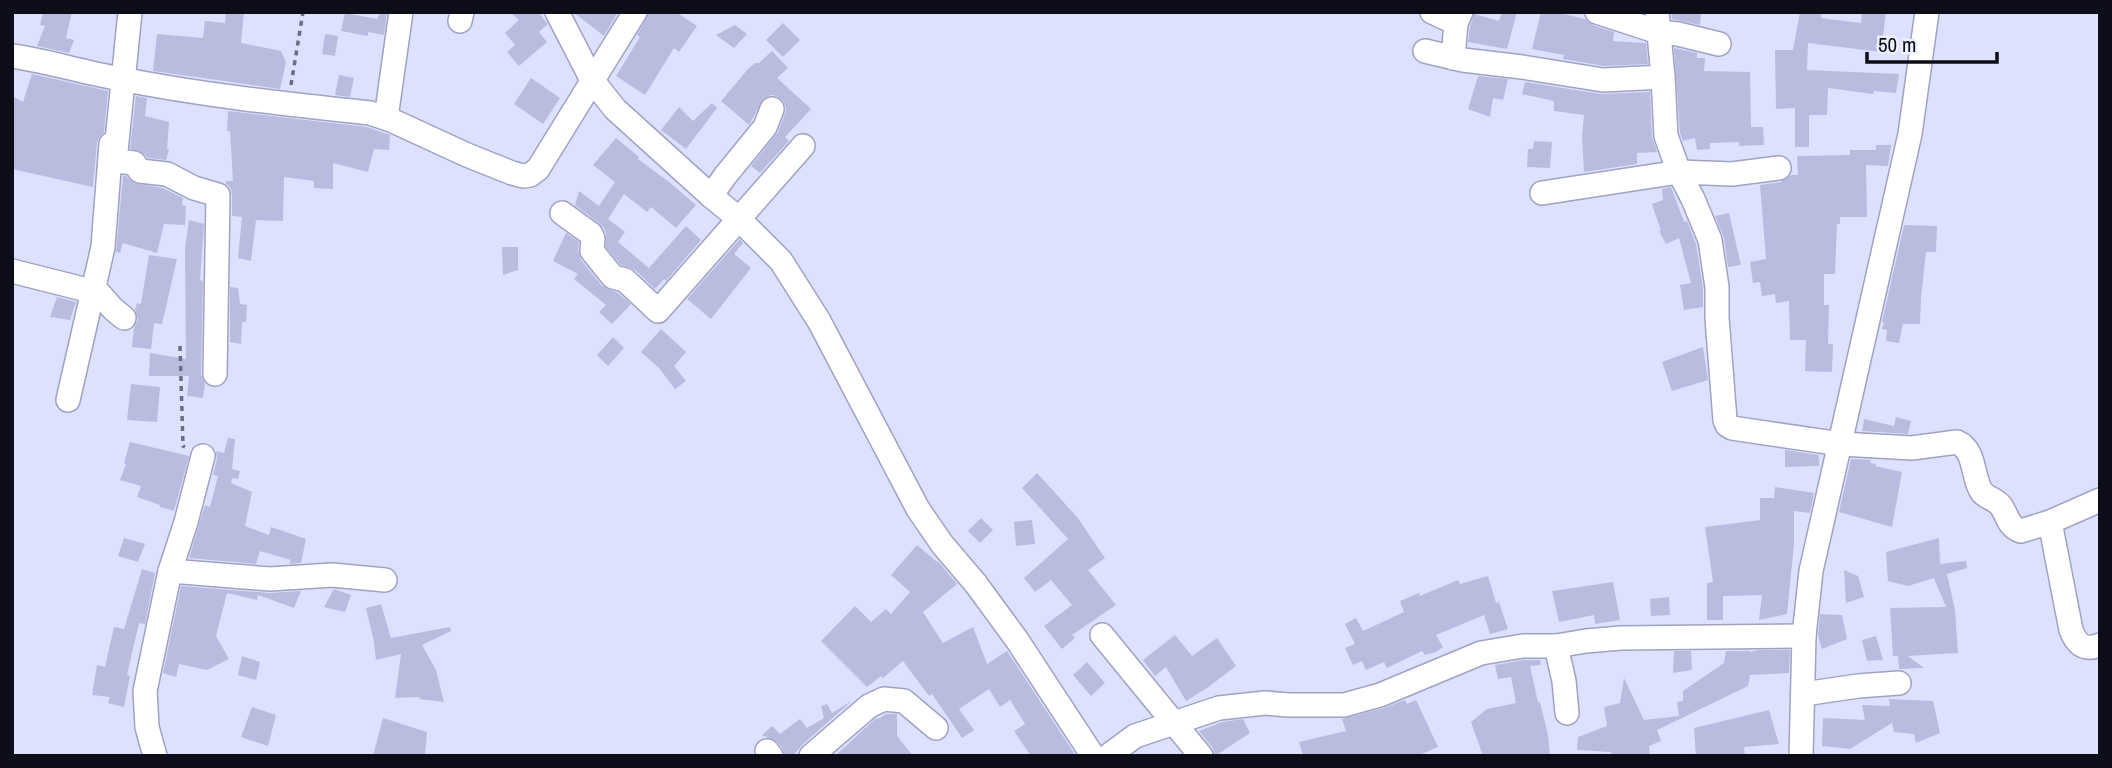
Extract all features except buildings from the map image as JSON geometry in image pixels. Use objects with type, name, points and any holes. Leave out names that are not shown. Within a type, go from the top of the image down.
[{"type":"street","points":[[68,400],[103,247],[119,79],[130,12]]},
{"type":"street","points":[[386,118],[401,12]]},
{"type":"street","points":[[557,12],[592,80],[615,109],[711,197],[738,218],[781,261],[819,321],[918,509],[1017,640],[1093,756]]},
{"type":"street","points":[[12,56],[37,59],[119,79],[220,96],[370,113],[500,169],[523,176],[538,169],[635,12]]},
{"type":"street","points":[[1432,12],[1459,18],[1453,58]]},
{"type":"street","points":[[1597,12],[1657,22],[1678,34],[1719,44]]},
{"type":"street","points":[[1801,756],[1804,636],[1811,571],[1910,134],[1927,12]]},
{"type":"street","points":[[1657,22],[1666,136],[1710,240],[1717,288],[1717,318],[1727,425],[1732,428],[1841,444],[1912,448],[1957,442],[1963,444],[1968,451],[1980,489],[1984,495],[2001,506],[2011,526],[2021,531],[2050,522],[2100,500]]},
{"type":"street","points":[[1425,51],[1453,58],[1603,80],[1663,77]]},
{"type":"street","points":[[119,79],[115,161],[134,163],[140,171],[167,174],[194,188],[218,195],[215,374]]},
{"type":"street","points":[[711,197],[765,127],[772,110]]},
{"type":"street","points":[[562,213],[591,234],[592,251],[609,273],[625,280],[658,310],[803,146]]},
{"type":"street","points":[[1542,193],[1679,172],[1732,173],[1779,168]]},
{"type":"street","points":[[12,271],[93,290],[124,318]]},
{"type":"street","points":[[155,756],[147,727],[145,691],[170,572],[203,456]]},
{"type":"street","points":[[2050,522],[2071,630],[2076,642],[2085,648],[2100,645]]},
{"type":"street","points":[[170,572],[270,579],[332,575],[385,580]]},
{"type":"street","points":[[1102,635],[1201,756]]},
{"type":"street","points":[[1108,756],[1135,736],[1219,708],[1265,703],[1344,705],[1380,695],[1481,653],[1523,646],[1556,646],[1586,640],[1621,638],[1804,636]]},
{"type":"street","points":[[1556,646],[1564,681],[1567,713]]},
{"type":"street","points":[[1804,694],[1899,683]]},
{"type":"street","points":[[811,756],[869,706],[884,699],[904,701],[936,728]]},
{"type":"path","points":[[289,105],[303,12]]},
{"type":"path","points":[[180,346],[183,446],[203,456]]}]
